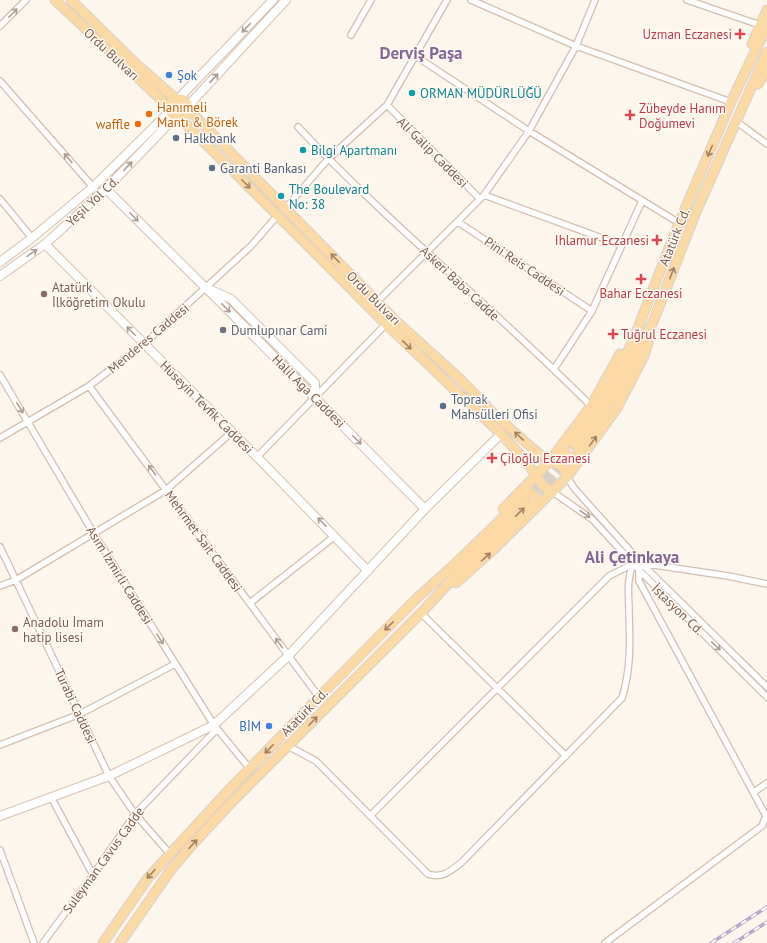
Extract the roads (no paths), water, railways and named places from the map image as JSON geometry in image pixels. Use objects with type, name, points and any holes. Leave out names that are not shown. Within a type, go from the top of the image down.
[{"type":"main road","name":"Ordu Bulvarı","points":[[54,0],[174,113],[386,324],[501,434],[526,461],[543,486],[553,492]]},
{"type":"main road","name":"Ordu Bulvarı","points":[[70,0],[136,64],[177,99],[185,101],[188,108],[396,321],[460,379],[494,414],[548,462],[557,463],[563,467],[567,477]]},
{"type":"main road","name":"Atatürk Cd.","points":[[573,448],[612,383],[632,343],[679,223],[764,25],[767,10]]},
{"type":"main road","name":"Atatürk Cd.","points":[[573,448],[617,408],[644,356],[653,322],[696,212],[767,52]]},
{"type":"main road","points":[[737,122],[767,69]]},
{"type":"main road","points":[[177,99],[171,102],[174,113],[185,114],[188,108]]},
{"type":"main road","points":[[528,500],[553,492],[567,477],[573,448],[591,406],[643,313]]},
{"type":"main road","points":[[528,500],[536,475],[548,462],[573,448]]},
{"type":"main road","name":"Atatürk Cd.","points":[[103,943],[148,878],[226,792],[417,598],[528,500]]},
{"type":"main road","name":"Atatürk Cd.","points":[[120,943],[170,871],[193,844],[288,746],[423,611],[492,551],[528,500]]},
{"type":"street","points":[[0,26],[26,0]]},
{"type":"street","points":[[177,99],[273,0]]},
{"type":"street","points":[[188,108],[286,0]]},
{"type":"street","points":[[351,35],[371,0]]},
{"type":"street","points":[[285,209],[328,159],[386,105],[447,0]]},
{"type":"street","points":[[471,0],[576,46],[732,102]]},
{"type":"street","points":[[377,302],[482,197],[529,131],[576,46],[595,0]]},
{"type":"street","points":[[687,0],[764,25]]},
{"type":"street","points":[[414,55],[529,131],[679,223]]},
{"type":"street","points":[[0,81],[93,187]]},
{"type":"street","name":"Ali Galip Caddesi","points":[[386,105],[482,197]]},
{"type":"street","name":"Yeşil Yol Cd.","points":[[0,262],[32,238],[93,187],[174,113]]},
{"type":"street","name":"Yeşil Yol Cd.","points":[[0,276],[45,244],[106,190],[174,113]]},
{"type":"street","points":[[737,122],[767,144]]},
{"type":"street","name":"Askeri Baba Cadde","points":[[298,127],[328,159],[427,253],[554,369],[591,406]]},
{"type":"street","name":"Halil Aga Caddesi","points":[[106,190],[206,288],[425,509]]},
{"type":"street","points":[[482,197],[621,245]]},
{"type":"street","points":[[0,199],[32,238]]},
{"type":"street","points":[[554,369],[592,311],[642,201]]},
{"type":"street","name":"Menderes Caddesi","points":[[0,438],[89,386],[144,344],[251,246],[277,216]]},
{"type":"street","name":"Pini Reis Caddesi","points":[[458,222],[592,311]]},
{"type":"street","name":"Hüseyin Tevfik Caddesi","points":[[45,244],[368,571]]},
{"type":"street","points":[[257,457],[386,324]]},
{"type":"street","name":"Asım İzmirli Caddesi","points":[[0,375],[94,534],[175,664],[215,727],[250,769]]},
{"type":"street","name":"Mehrmet Sait Caddesi","points":[[89,386],[319,697]]},
{"type":"street","points":[[0,586],[16,580],[166,490],[232,432]]},
{"type":"street","points":[[0,816],[109,776],[215,727],[288,656],[425,509],[501,434]]},
{"type":"street","name":"İstasyon Cd.","points":[[567,477],[574,488],[641,563],[767,687]]},
{"type":"street","name":"İstasyon Cd.","points":[[553,492],[593,520],[633,564],[767,697]]},
{"type":"street","points":[[250,603],[335,536]]},
{"type":"street","name":"Turabi Caddesi","points":[[0,547],[109,776],[135,814],[170,854]]},
{"type":"street","points":[[605,943],[762,826],[766,816],[639,582],[639,570],[641,563],[728,576],[767,584]]},
{"type":"street","points":[[370,816],[609,576],[633,564]]},
{"type":"street","points":[[288,746],[316,761],[428,874],[435,876],[444,875],[453,870],[462,862],[622,698],[629,668],[630,638],[628,588],[629,577],[633,564]]},
{"type":"street","points":[[423,611],[497,688],[566,756]]},
{"type":"street","points":[[0,745],[80,714],[175,664]]},
{"type":"street","name":"Suleyman Cavus Cadde","points":[[43,943],[93,875],[135,814],[215,727]]},
{"type":"street","points":[[754,792],[767,783]]},
{"type":"street","points":[[51,797],[93,875]]},
{"type":"street","points":[[0,850],[34,943]]},
{"type":"tunnel","points":[[524,498],[569,446]]},
{"type":"tunnel","points":[[530,503],[578,449]]},
{"type":"railway","points":[[711,943],[767,907]]},
{"type":"railway","points":[[734,943],[767,922]]},
{"type":"place","name":"Uzman Eczanesi","points":[[740,34]]},
{"type":"place","name":"Şok","points":[[169,75]]},
{"type":"place","name":"ORMAN MÜDÜRLÜĞÜ","points":[[412,93]]},
{"type":"place","name":"Hanımeli Mantı & Börek","points":[[149,114]]},
{"type":"place","name":"Zübeyde Hanım Doğumevi","points":[[630,115]]},
{"type":"place","name":"waffle","points":[[138,124]]},
{"type":"place","name":"Halkbank","points":[[176,138]]},
{"type":"place","name":"Bilgi Apartmanı","points":[[303,150]]},
{"type":"place","name":"Garanti Bankası","points":[[212,168]]},
{"type":"place","name":"The Boulevard No: 38","points":[[281,196]]},
{"type":"place","name":"Ihlamur Eczanesi","points":[[657,240]]},
{"type":"place","name":"Bahar Eczanesi","points":[[641,279]]},
{"type":"place","name":"Atatürk İlköğretim Okulu","points":[[44,294]]},
{"type":"place","name":"Dumlupınar Cami","points":[[223,330]]},
{"type":"place","name":"Tuğrul Eczanesi","points":[[613,334]]},
{"type":"place","name":"Toprak Mahsülleri Ofisi","points":[[443,406]]},
{"type":"place","name":"Çiloğlu Eczanesi","points":[[492,458]]},
{"type":"place","name":"Anadolu İmam hatip lisesi","points":[[15,629]]},
{"type":"place","name":"BİM","points":[[269,726]]},
{"type":"district","name":"Derviş Paşa","points":[[421,53]]},
{"type":"district","name":"Ali Çetinkaya","points":[[632,557]]}]
